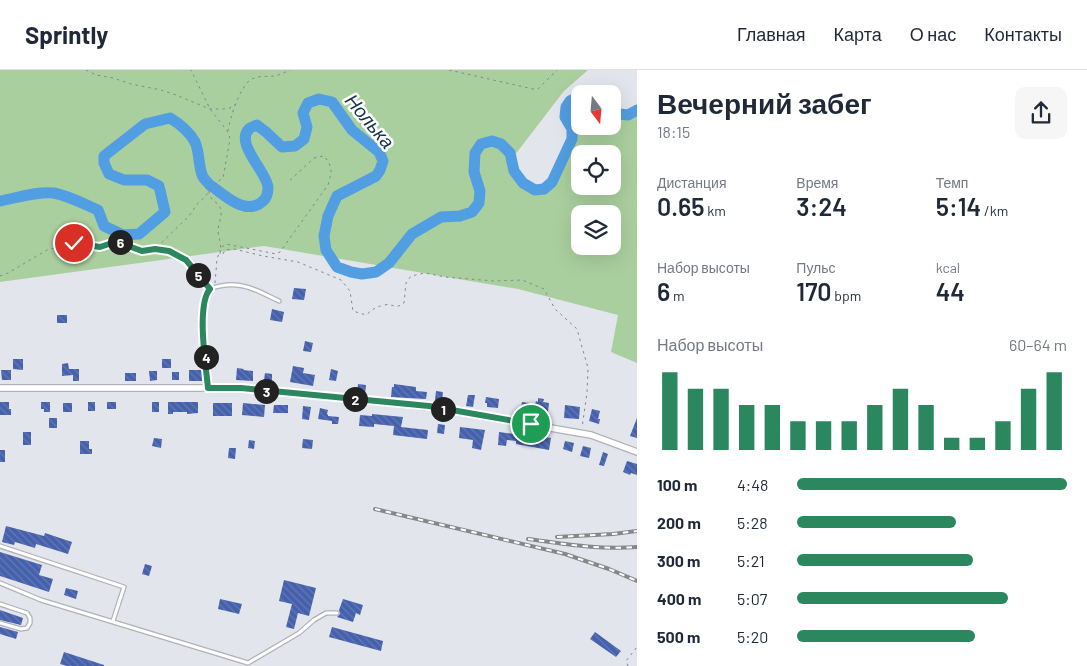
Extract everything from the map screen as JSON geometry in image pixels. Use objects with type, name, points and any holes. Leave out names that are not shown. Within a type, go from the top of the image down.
[{"type":"street","points":[[0,388],[241,388],[429,406],[582,433],[637,452]]},
{"type":"lane","points":[[208,388],[203,328],[204,305],[207,292],[215,287],[235,284],[250,288],[279,301]]},
{"type":"lane","points":[[0,546],[124,587],[113,622]]},
{"type":"lane","points":[[0,583],[42,600],[248,662],[299,633],[314,620],[326,613],[337,613]]},
{"type":"lane","points":[[0,604],[27,613],[30,618],[30,624],[26,628],[21,629],[0,622]]},
{"type":"path","points":[[86,70],[96,75],[161,90],[210,109],[230,108],[236,104]]},
{"type":"path","points":[[191,70],[210,109],[228,132]]},
{"type":"path","points":[[155,249],[189,216],[214,184],[223,178],[230,140],[228,132],[230,120],[236,104],[248,83],[252,78],[275,76],[290,70]]},
{"type":"path","points":[[449,70],[533,89],[538,88],[557,70]]},
{"type":"path","points":[[0,276],[47,250],[74,243],[100,247],[118,241],[142,251],[155,249],[169,251],[186,260],[210,289],[216,282],[217,259],[221,248],[226,244],[276,254],[280,252],[328,185],[332,173],[329,163],[324,156],[314,158],[286,184]]},
{"type":"path","points":[[209,191],[211,199],[218,205],[221,212],[218,229],[221,256],[225,250],[234,249],[298,262],[314,268],[341,280],[350,291],[353,311],[366,315],[374,307],[389,304],[400,306],[404,303],[406,283],[411,276],[425,274],[494,281],[522,280],[544,289],[555,309],[577,329],[588,368],[582,433]]},
{"type":"path","points":[[628,666],[626,661],[637,647]]},
{"type":"green space","points":[[0,70],[588,70],[564,91],[511,160],[520,178],[535,190],[544,189],[552,182],[572,139],[572,135],[621,135],[621,114],[628,115],[637,110],[637,363],[611,352],[618,315],[518,289],[264,246],[0,282]]},
{"type":"green space","points":[[570,101],[571,127],[565,117],[566,107]]},
{"type":"building","points":[[294,288],[306,289],[304,300],[292,299]]},
{"type":"building","points":[[272,309],[284,312],[282,322],[270,320]]},
{"type":"building","points":[[57,315],[67,315],[67,323],[57,323]]},
{"type":"building","points":[[305,341],[313,343],[311,352],[303,351]]},
{"type":"building","points":[[13,359],[23,359],[23,370],[13,369]]},
{"type":"building","points":[[162,359],[171,359],[171,368],[162,368]]},
{"type":"building","points":[[68,363],[69,369],[79,369],[79,381],[73,381],[73,375],[62,376],[62,364]]},
{"type":"building","points":[[293,366],[304,368],[303,373],[315,375],[313,386],[290,382]]},
{"type":"building","points":[[237,368],[253,371],[253,381],[236,380]]},
{"type":"building","points":[[331,369],[338,371],[336,381],[329,380]]},
{"type":"building","points":[[1,370],[11,370],[11,380],[2,380]]},
{"type":"building","points":[[189,370],[202,370],[202,381],[189,381]]},
{"type":"building","points":[[149,371],[157,371],[157,380],[150,381]]},
{"type":"building","points":[[172,372],[179,372],[179,380],[172,380]]},
{"type":"building","points":[[125,373],[136,373],[136,381],[125,381]]},
{"type":"building","points":[[265,373],[272,374],[272,380],[264,380]]},
{"type":"building","points":[[358,384],[366,385],[365,395],[357,394]]},
{"type":"building","points":[[394,384],[416,387],[416,391],[427,392],[426,399],[391,397]]},
{"type":"building","points":[[436,391],[443,392],[442,401],[435,400]]},
{"type":"building","points":[[468,395],[475,395],[473,407],[466,406]]},
{"type":"building","points":[[486,397],[499,399],[498,408],[487,407],[487,403],[485,403]]},
{"type":"building","points":[[538,398],[544,399],[543,402],[549,403],[548,412],[541,411],[540,415],[524,411],[524,408],[521,408],[522,402],[535,404],[536,401],[538,402]]},
{"type":"building","points":[[0,402],[9,402],[11,415],[0,415]]},
{"type":"building","points":[[41,402],[50,402],[50,412],[44,412],[44,409],[41,409]]},
{"type":"building","points":[[88,402],[95,402],[95,411],[88,411]]},
{"type":"building","points":[[107,402],[116,402],[116,409],[107,409]]},
{"type":"building","points":[[152,402],[159,402],[159,412],[152,412]]},
{"type":"building","points":[[168,402],[198,402],[198,413],[173,412],[173,414],[168,414]]},
{"type":"building","points":[[63,403],[72,403],[72,412],[63,412]]},
{"type":"building","points":[[213,403],[232,403],[232,416],[213,416]]},
{"type":"building","points":[[243,403],[265,405],[264,417],[242,415]]},
{"type":"building","points":[[274,405],[288,405],[288,413],[273,413]]},
{"type":"building","points":[[565,405],[580,407],[579,419],[564,418]]},
{"type":"building","points":[[303,406],[311,407],[309,420],[302,419]]},
{"type":"building","points":[[320,408],[328,410],[328,416],[339,417],[338,424],[318,419]]},
{"type":"building","points":[[592,409],[600,411],[599,424],[589,421]]},
{"type":"building","points":[[372,414],[403,417],[401,427],[428,430],[427,439],[393,435],[394,426],[374,424],[374,427],[359,426],[360,415],[372,416]]},
{"type":"building","points":[[49,418],[57,418],[57,428],[49,428]]},
{"type":"building","points":[[637,418],[637,438],[630,436]]},
{"type":"building","points":[[438,424],[445,425],[444,434],[437,433]]},
{"type":"building","points":[[460,427],[485,430],[481,450],[472,448],[473,440],[459,438]]},
{"type":"building","points":[[23,432],[31,432],[31,445],[23,445]]},
{"type":"building","points":[[499,432],[525,433],[551,438],[549,450],[516,444],[516,441],[507,440],[506,446],[498,445]]},
{"type":"building","points":[[154,438],[162,439],[161,448],[152,446]]},
{"type":"building","points":[[303,439],[313,440],[312,449],[302,448]]},
{"type":"building","points":[[249,440],[255,441],[254,449],[248,448]]},
{"type":"building","points":[[80,441],[89,441],[89,449],[92,449],[92,454],[80,454]]},
{"type":"building","points":[[565,441],[574,443],[572,452],[563,449]]},
{"type":"building","points":[[583,446],[591,448],[589,458],[580,456]]},
{"type":"building","points":[[229,448],[236,448],[235,459],[228,458]]},
{"type":"building","points":[[0,450],[5,450],[5,462],[0,462]]},
{"type":"building","points":[[603,452],[608,454],[604,466],[599,465]]},
{"type":"building","points":[[627,461],[637,464],[637,475],[623,472]]},
{"type":"building","points":[[6,526],[44,536],[45,533],[72,542],[68,554],[36,544],[35,548],[15,542],[14,545],[2,542]]},
{"type":"building","points":[[0,552],[42,565],[39,575],[53,579],[49,592],[0,576]]},
{"type":"building","points":[[145,564],[152,566],[149,576],[142,574]]},
{"type":"building","points":[[284,580],[316,588],[309,616],[298,613],[294,629],[286,627],[292,604],[279,601]]},
{"type":"building","points":[[66,588],[78,591],[76,599],[64,595]]},
{"type":"building","points":[[220,599],[242,604],[239,614],[218,609]]},
{"type":"building","points":[[343,599],[363,605],[360,615],[356,613],[353,622],[337,617],[340,614],[339,610]]},
{"type":"building","points":[[0,610],[23,618],[21,625],[0,620]]},
{"type":"building","points":[[0,627],[18,632],[16,639],[0,634]]},
{"type":"building","points":[[332,627],[383,641],[381,651],[329,637]]},
{"type":"building","points":[[595,632],[621,651],[616,657],[590,639]]},
{"type":"building","points":[[64,652],[104,666],[67,666],[60,664]]},
{"type":"waterway","name":"Нолька","points":[[213,187],[230,200],[244,206],[250,207],[263,201],[267,195],[268,187],[248,149],[246,134],[250,128],[257,125],[282,147],[295,146],[304,139],[307,127],[303,113],[308,103],[319,99],[332,102],[352,130],[379,152],[383,161],[376,176],[337,196],[328,216],[324,236],[326,250],[337,267],[362,274],[376,272],[389,263],[412,234],[441,217],[460,216],[472,212],[479,203],[480,191],[474,172],[475,153],[481,144],[492,141],[501,144],[510,153],[514,171],[523,183],[535,190],[544,189],[552,182],[572,139],[572,135]]},
{"type":"waterway","name":"Нолька","points":[[571,100],[566,107],[565,117],[571,127]]},
{"type":"waterway","name":"Нолька","points":[[621,114],[628,115],[637,110]]},
{"type":"waterway","name":"Нолька","points":[[0,201],[34,194],[54,193],[98,210],[104,226],[123,235],[139,234],[165,212],[159,186],[147,180],[124,180],[109,174],[104,163],[104,156],[145,124],[170,118],[184,128],[195,142],[201,173],[211,186]]},
{"type":"railway","points":[[375,509],[565,554],[637,581]]},
{"type":"railway","points":[[557,537],[637,531]]},
{"type":"railway","points":[[528,539],[596,547],[637,547]]},
{"type":"route","points":[[74,243],[100,247],[118,241],[142,251],[155,249],[169,251],[186,260],[210,289],[207,292],[204,305],[203,328],[208,388],[241,388],[429,406],[531,424]]}]
